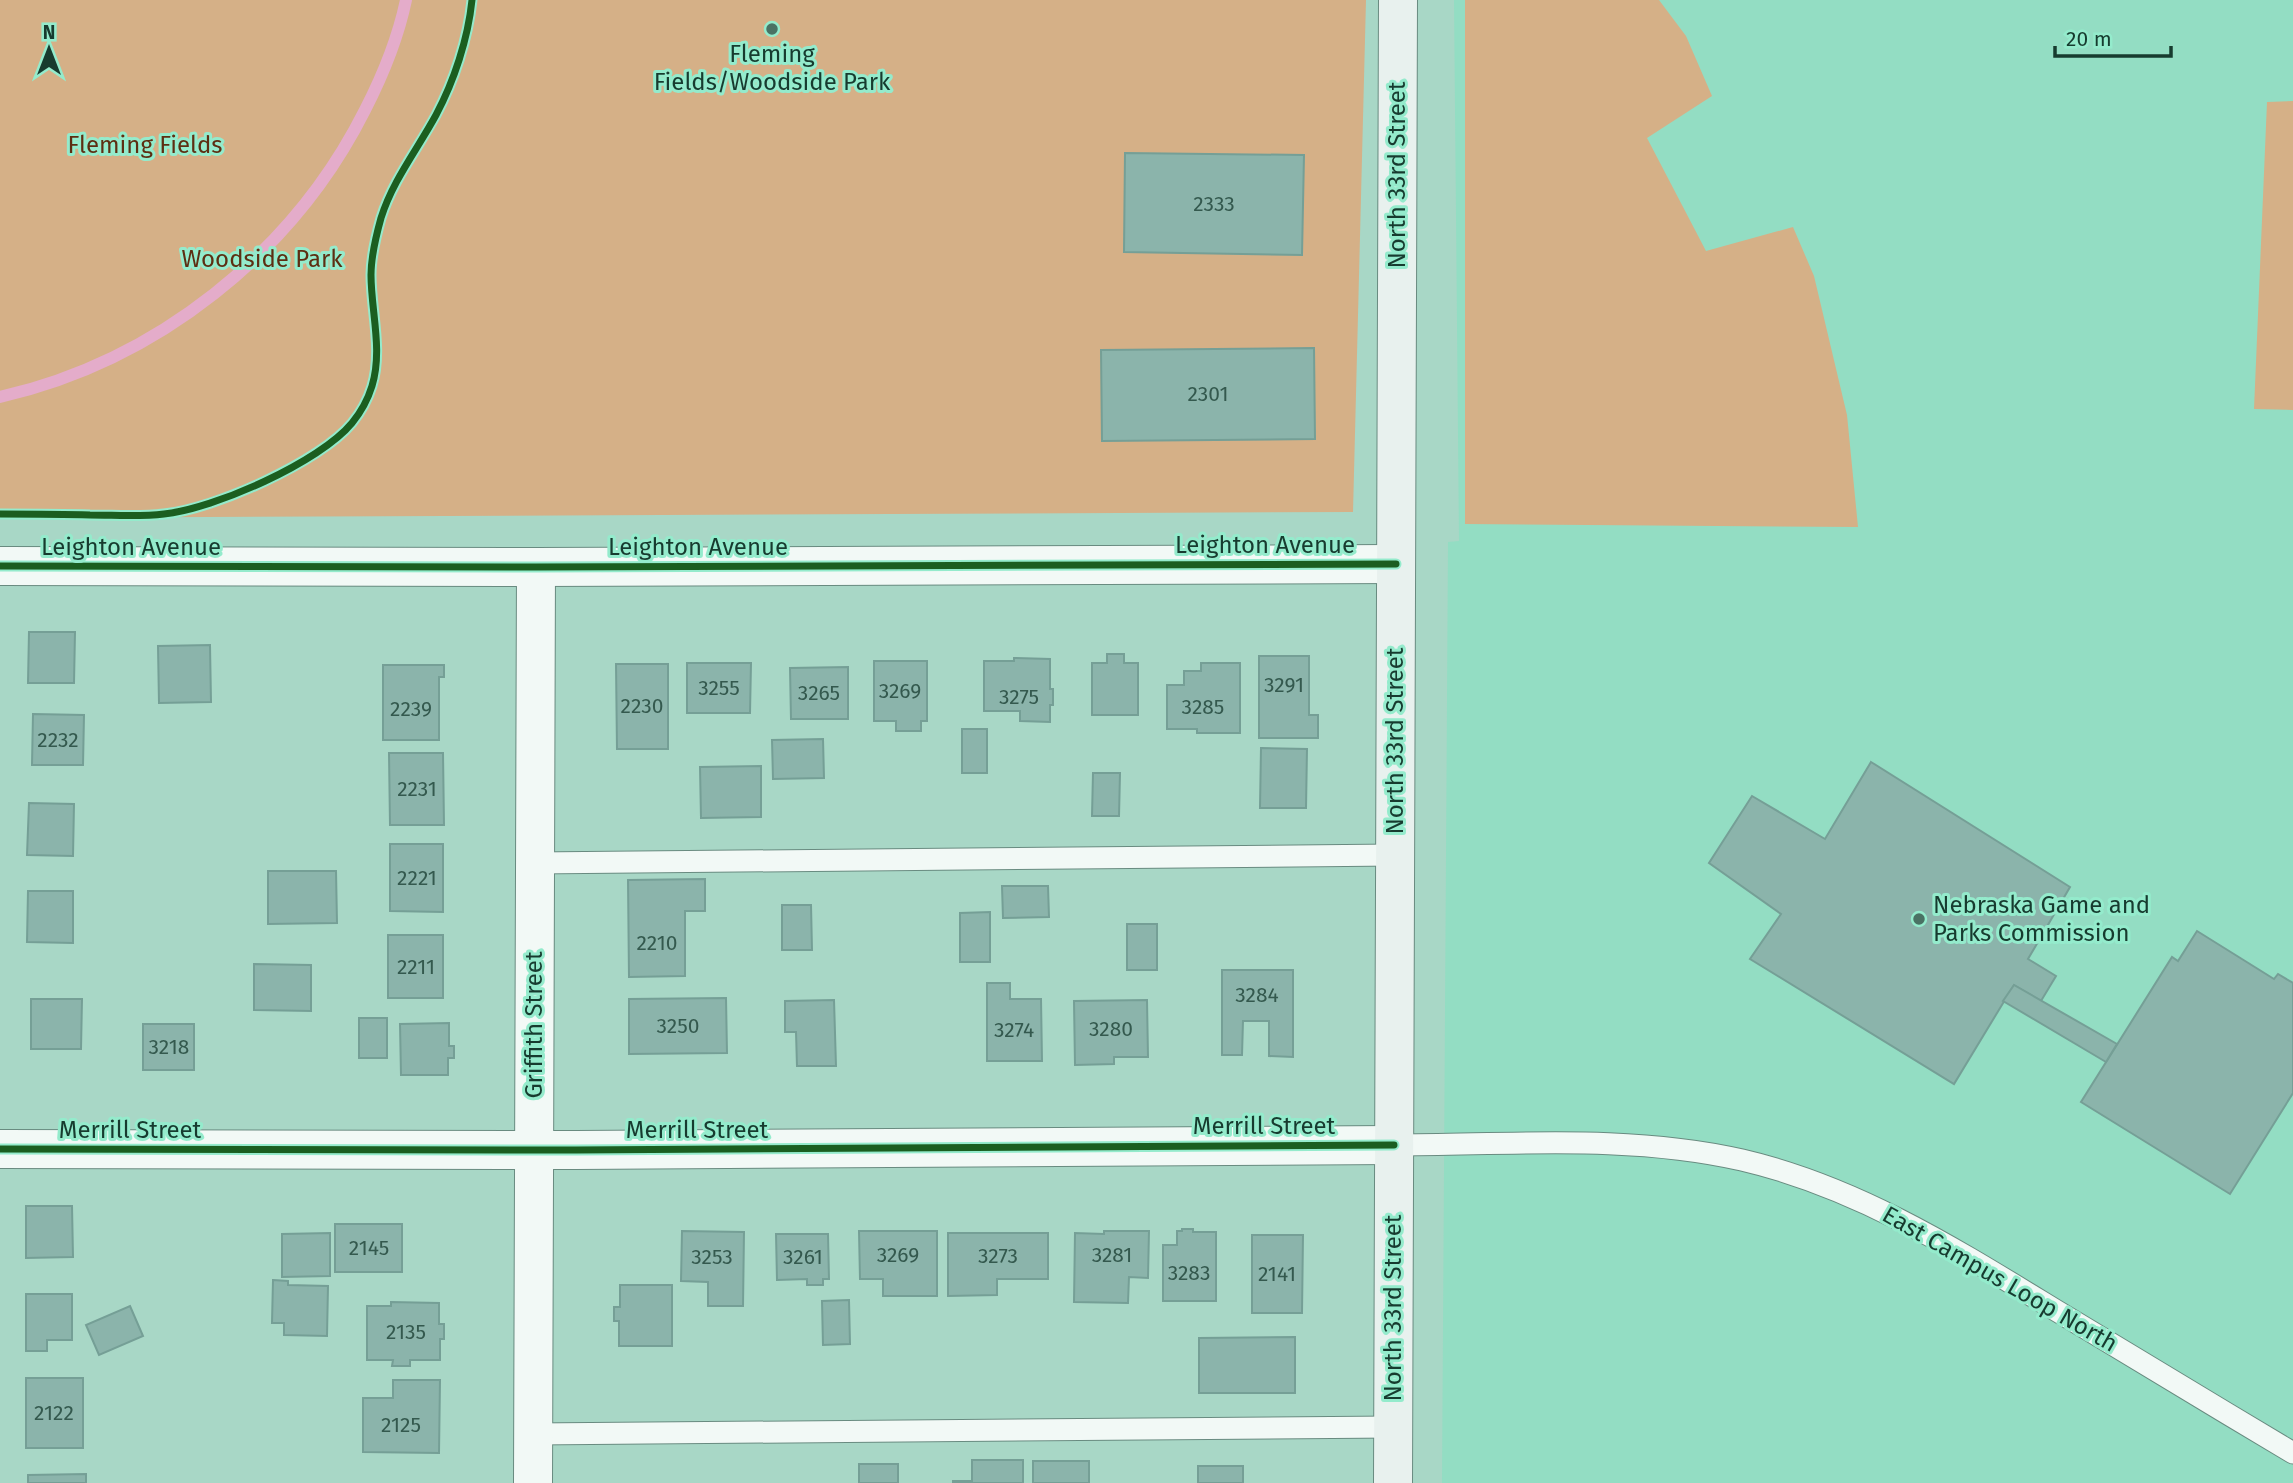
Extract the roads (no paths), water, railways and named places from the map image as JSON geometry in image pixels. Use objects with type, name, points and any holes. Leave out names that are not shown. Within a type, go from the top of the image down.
[{"type":"main road","name":"North 33rd Street","points":[[1393,1483],[1398,0]]},
{"type":"street","name":"Leighton Avenue","points":[[0,566],[1396,564]]},
{"type":"street","name":"Griffith Street","points":[[533,1483],[536,567]]},
{"type":"street","name":"Merrill Street","points":[[0,1149],[534,1150],[1394,1144]]},
{"type":"lane","points":[[534,863],[1395,855]]},
{"type":"lane","name":"East Campus Loop North","points":[[1394,1144],[1614,1142],[1679,1149],[1741,1160],[1797,1175],[1873,1206],[1947,1244],[2293,1453]]},
{"type":"lane","points":[[533,1434],[1393,1427]]},
{"type":"waterway","points":[[0,397],[58,380],[113,357],[165,328],[214,294],[259,254],[300,210],[335,162],[378,83],[406,0]]},
{"type":"place","name":"Fleming Fields/Woodside Park","points":[[772,29]]},
{"type":"place","name":"Nebraska Game and Parks Commission","points":[[1919,919]]},
{"type":"park label","name":"Fleming Fields","points":[[145,145]]},
{"type":"park label","name":"Woodside Park","points":[[262,259]]}]
